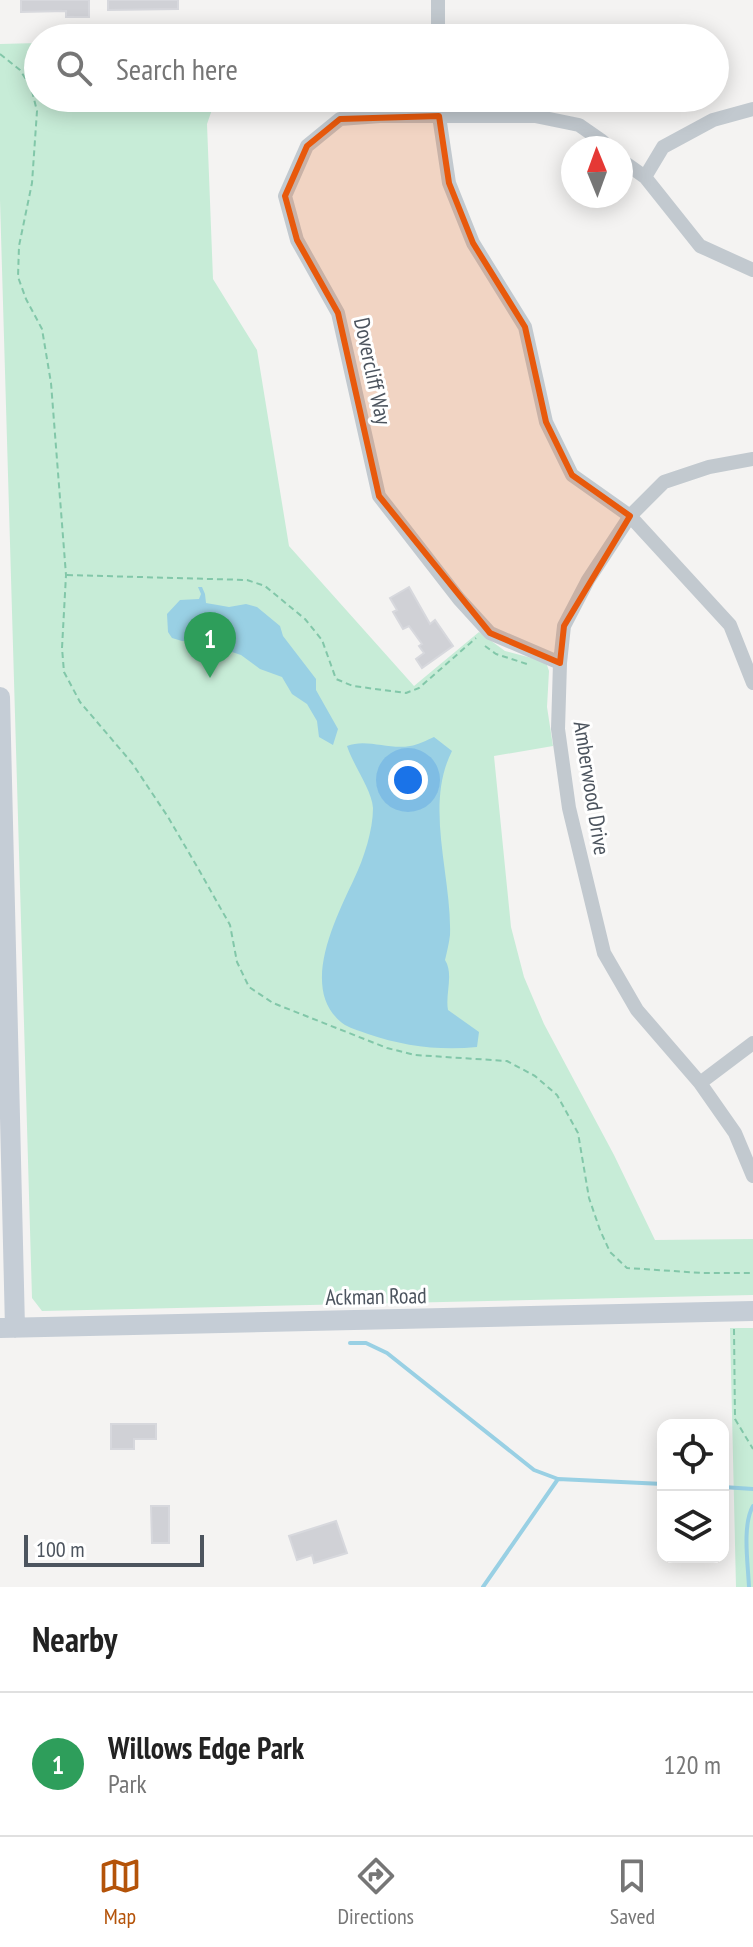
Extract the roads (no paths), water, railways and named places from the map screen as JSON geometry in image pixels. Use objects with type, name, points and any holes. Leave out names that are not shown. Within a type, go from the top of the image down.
[{"type":"street","points":[[438,0],[438,24]]},
{"type":"street","points":[[645,177],[663,147],[713,120],[753,109]]},
{"type":"street","points":[[439,112],[449,183],[473,243],[525,327],[546,422],[572,475],[630,516],[730,625],[753,683]]},
{"type":"street","name":"Dovercliff Way","points":[[560,663],[490,633],[459,599],[379,496],[338,313],[297,240],[285,196],[307,146],[340,119],[535,116],[579,125],[595,136]]},
{"type":"street","points":[[633,168],[645,177],[700,246],[753,270]]},
{"type":"street","name":"Amberwood Drive","points":[[753,459],[709,467],[664,482],[630,516],[588,580],[564,626],[558,729],[569,808],[604,953],[637,1010],[700,1083],[735,1133],[753,1176]]},
{"type":"street","points":[[0,697],[8,1328]]},
{"type":"street","points":[[700,1083],[753,1043]]},
{"type":"street","name":"Ackman Road","points":[[8,1328],[743,1311]]},
{"type":"water","points":[[198,587],[202,587],[206,603],[257,607],[280,626],[283,636],[316,679],[316,690],[338,729],[333,745],[319,737],[317,721],[307,704],[292,694],[282,677],[260,669],[241,655],[202,642],[172,638],[168,632],[167,614],[180,600],[199,599],[201,594]]},
{"type":"water","points":[[434,737],[452,751],[440,795],[441,842],[450,912],[445,960],[449,971],[447,1004],[448,1010],[479,1032],[477,1047],[422,1046],[368,1034],[345,1025],[331,1011],[324,994],[322,975],[325,954],[338,914],[358,871],[373,817],[369,793],[347,746],[362,743],[410,746]]},
{"type":"waterway","points":[[350,1343],[366,1343],[387,1353],[534,1470],[558,1479],[657,1484]]},
{"type":"waterway","points":[[483,1587],[558,1479]]},
{"type":"waterway","points":[[729,1487],[753,1489]]},
{"type":"waterway","points":[[749,1587],[747,1534],[753,1506]]},
{"type":"place","name":"Willows Edge Park","points":[[210,678]]}]
